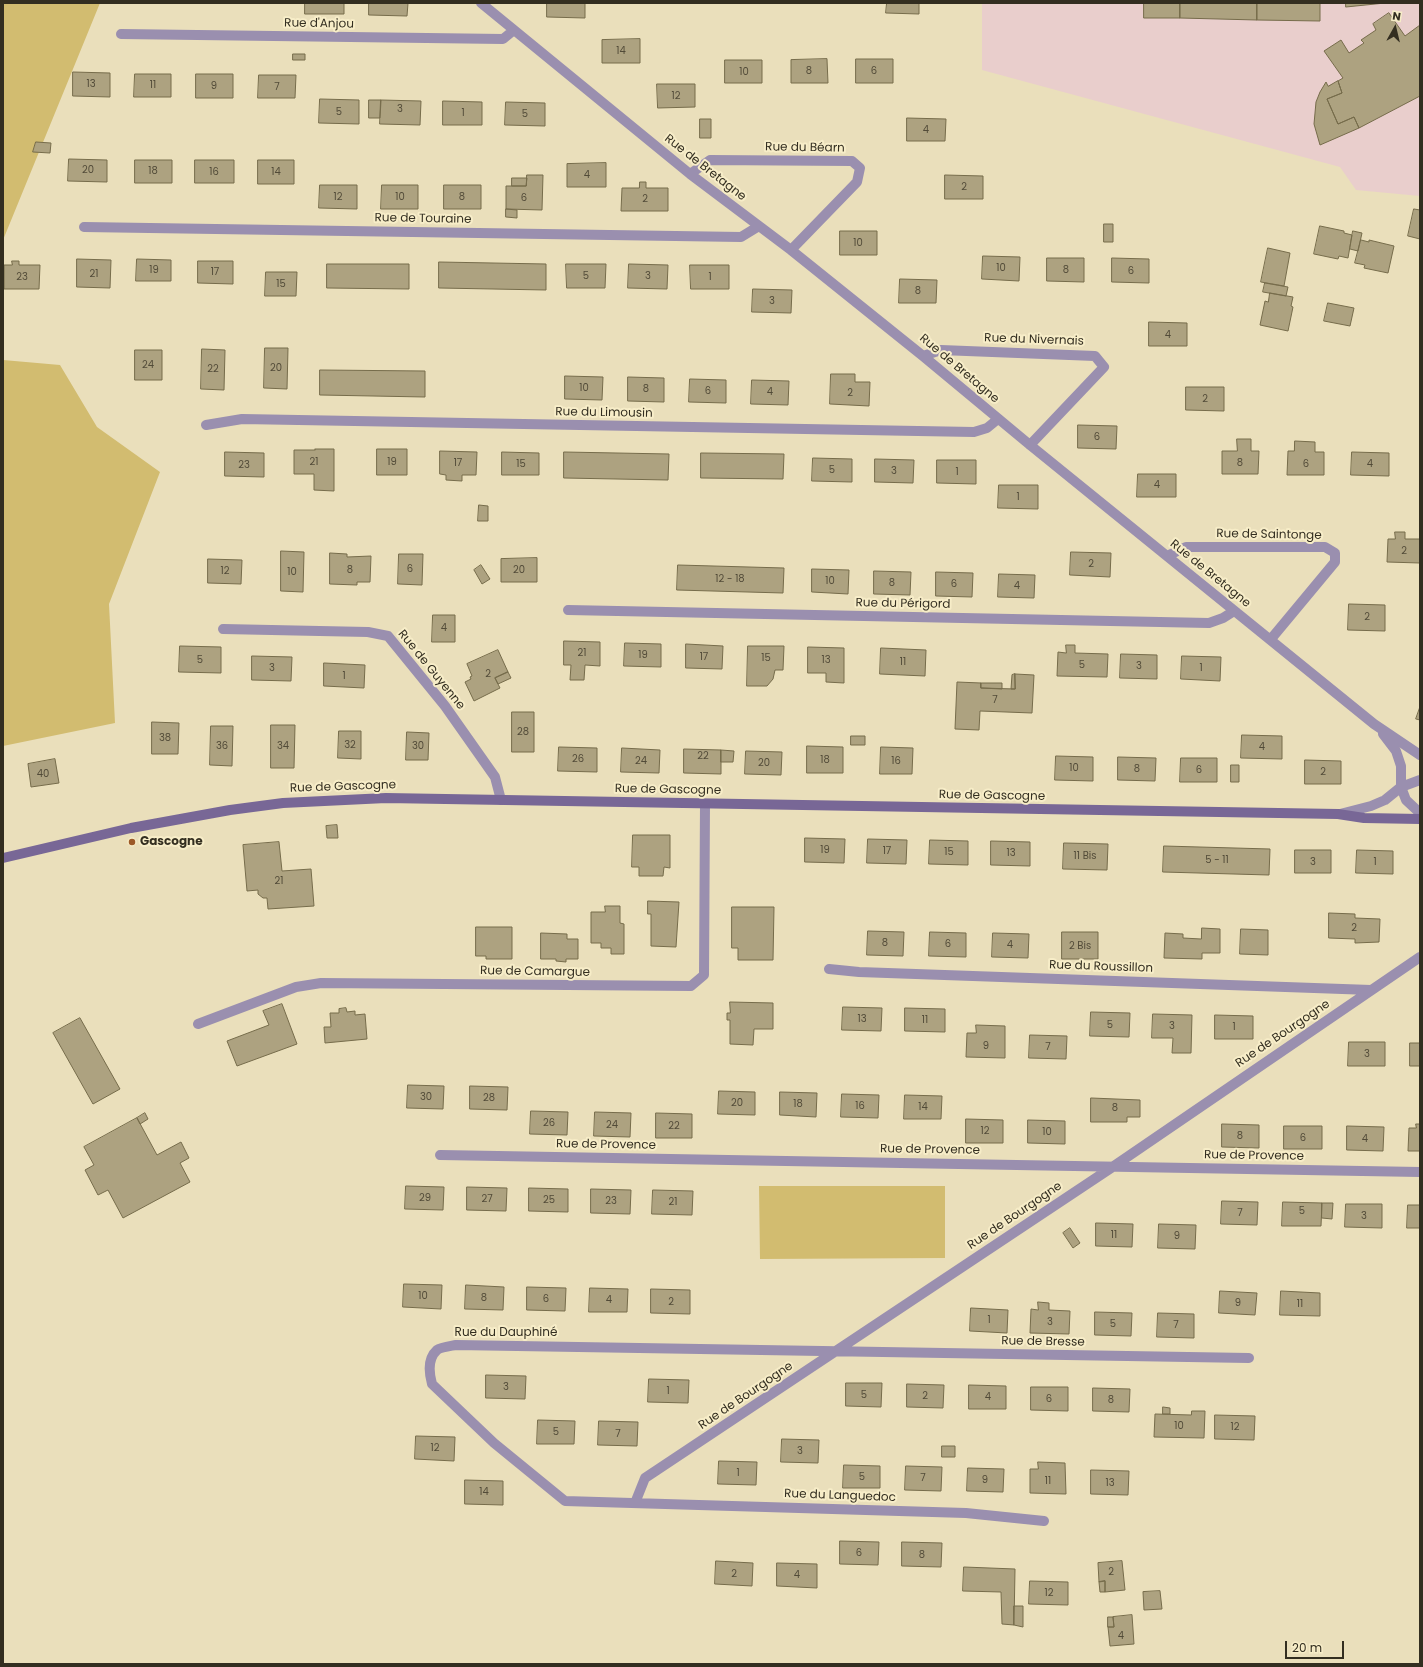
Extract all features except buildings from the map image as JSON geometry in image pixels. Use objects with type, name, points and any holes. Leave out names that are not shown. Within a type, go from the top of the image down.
[{"type":"street","name":"Rue de Bretagne","points":[[481,3],[690,174],[792,250],[923,356],[1030,446],[1234,611],[1271,639],[1374,724],[1420,755]]},
{"type":"street","name":"Rue d'Anjou","points":[[121,34],[503,39],[514,30]]},
{"type":"street","name":"Rue du Béarn","points":[[690,174],[710,160],[852,161],[860,168],[857,182],[792,250]]},
{"type":"street","name":"Rue de Touraine","points":[[84,227],[741,237],[759,226]]},
{"type":"street","name":"Rue du Nivernais","points":[[923,356],[941,350],[1094,356],[1104,367],[1030,446]]},
{"type":"street","name":"Rue du Limousin","points":[[206,425],[242,419],[974,432],[987,428],[998,419]]},
{"type":"street","name":"Rue de Saintonge","points":[[1167,556],[1186,547],[1325,547],[1335,553],[1335,562],[1271,639]]},
{"type":"street","name":"Rue du Périgord","points":[[568,610],[1209,623],[1223,618],[1234,611]]},
{"type":"street","name":"Rue de Guyenne","points":[[223,629],[368,632],[388,636],[445,706],[496,777],[501,800]]},
{"type":"street","points":[[1374,724],[1396,751],[1401,766],[1401,787],[1406,800],[1420,813]]},
{"type":"street","name":"Rue de Gascogne","points":[[1338,814],[1358,810],[1385,800],[1401,787],[1420,780]]},
{"type":"street","name":"Rue de Gascogne","points":[[3,858],[131,828],[230,810],[283,803],[386,798],[1338,814],[1364,818],[1420,819]]},
{"type":"street","name":"Rue de Camargue","points":[[198,1024],[296,987],[321,983],[691,986],[704,975],[705,804]]},
{"type":"street","name":"Rue de Bourgogne","points":[[635,1504],[645,1478],[1114,1166],[1420,957]]},
{"type":"street","name":"Rue du Roussillon","points":[[829,969],[859,972],[1372,990]]},
{"type":"street","name":"Rue de Provence","points":[[440,1155],[1420,1172]]},
{"type":"street","name":"Rue du Dauphiné","points":[[635,1504],[566,1501],[494,1443],[432,1384],[429,1372],[431,1358],[438,1349],[456,1344],[837,1351]]},
{"type":"street","name":"Rue de Bresse","points":[[837,1351],[1249,1358]]},
{"type":"street","name":"Rue du Languedoc","points":[[635,1504],[966,1513],[1044,1521]]},
{"type":"shaded area","points":[[3,3],[100,3],[3,240]]},
{"type":"shaded area","points":[[982,3],[1420,3],[1420,196],[1356,190],[1340,167],[982,70]]},
{"type":"shaded area","points":[[3,360],[60,365],[97,427],[160,472],[109,604],[115,723],[3,746]]},
{"type":"shaded area","points":[[759,1186],[945,1186],[945,1258],[760,1259]]},
{"type":"place","name":"Gascogne","points":[[132,842]]}]
